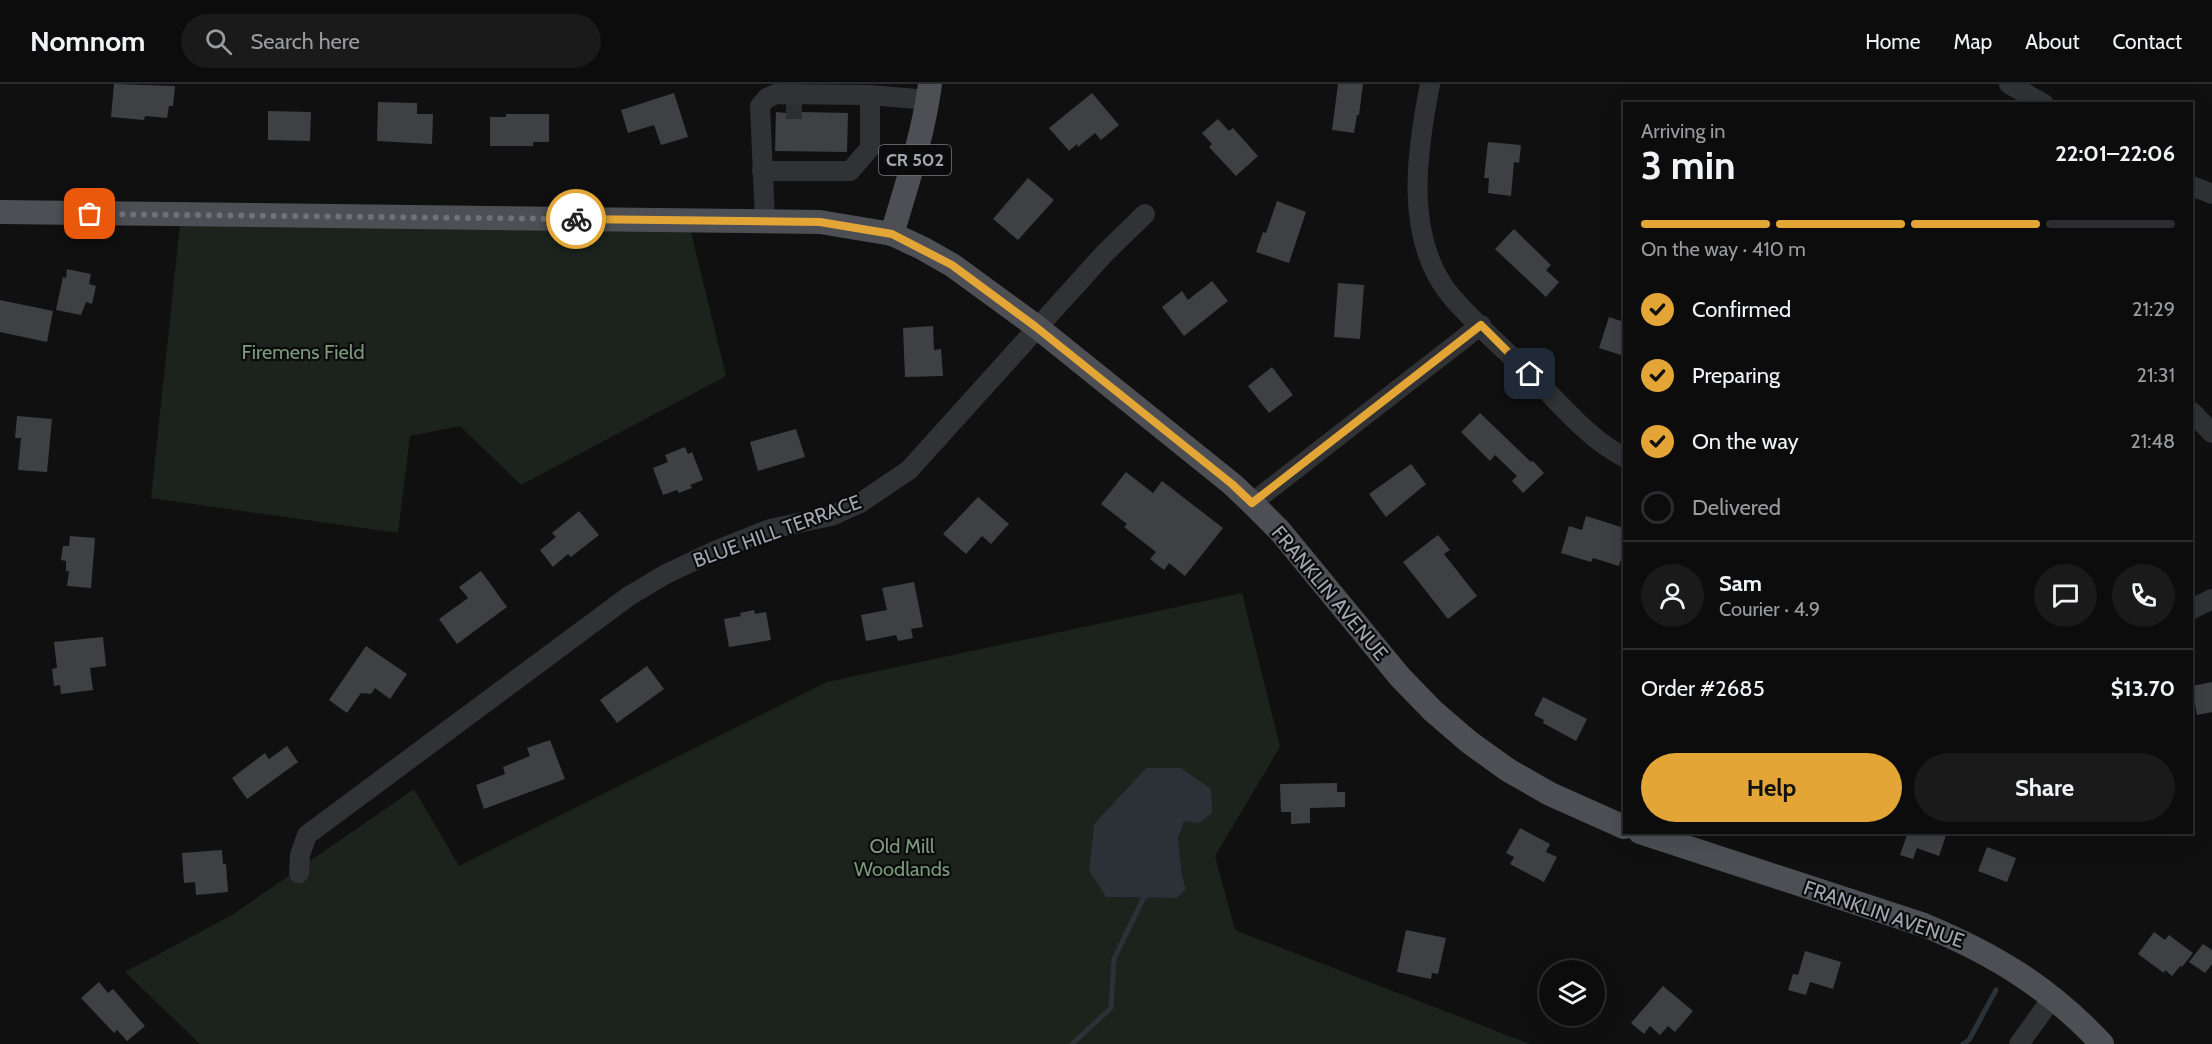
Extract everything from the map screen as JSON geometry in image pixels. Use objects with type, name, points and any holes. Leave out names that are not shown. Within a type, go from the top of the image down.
[{"type":"main road","name":"CR 502","points":[[892,234],[915,159],[929,92]]},
{"type":"main road","name":"FRANKLIN AVENUE","points":[[0,213],[820,222],[892,234],[952,265],[1036,327],[1252,503],[1287,539],[1400,677],[1433,711],[1470,742],[1508,770],[1550,794],[1623,827]]},
{"type":"main road","name":"FRANKLIN AVENUE","points":[[1646,834],[1924,925],[1967,943],[2008,965],[2053,997],[2098,1043]]},
{"type":"street","points":[[1430,84],[1422,123],[1419,213],[1424,241],[1434,268],[1450,295],[1596,439],[1623,456]]},
{"type":"street","points":[[2009,84],[2040,102]]},
{"type":"street","points":[[765,221],[760,106],[767,98],[776,94],[870,95],[929,92]]},
{"type":"street","points":[[767,98],[794,109],[819,94]]},
{"type":"street","points":[[762,171],[850,171],[870,148],[870,95]]},
{"type":"street","points":[[2193,186],[2212,194]]},
{"type":"street","name":"BLUE HILL TERRACE","points":[[299,873],[300,855],[307,836],[629,596],[666,574],[717,549],[770,529],[831,516],[860,503],[909,470],[1036,327],[1145,214]]},
{"type":"street","points":[[1252,503],[1481,325]]},
{"type":"street","points":[[2193,413],[2212,433]]},
{"type":"street","points":[[2193,608],[2212,599]]},
{"type":"street","points":[[2019,1044],[2053,997]]},
{"type":"green space","name":"Firemens Field","points":[[181,215],[688,220],[726,376],[521,485],[460,426],[410,436],[398,533],[151,498]]},
{"type":"green space","name":"Old Mill Woodlands","points":[[1242,593],[1280,747],[1215,856],[1235,930],[1530,1044],[200,1044],[125,972],[232,915],[414,789],[459,866],[827,682]],"holes":[[[1146,768],[1181,768],[1184,821],[1178,839],[1186,889],[1177,898],[1106,897],[1089,871],[1094,824]]]},
{"type":"shaded area","points":[[1146,768],[1181,768],[1211,789],[1212,813],[1199,823],[1184,821],[1178,839],[1186,889],[1177,898],[1106,897],[1089,871],[1094,824]]},
{"type":"building","points":[[114,84],[175,86],[173,106],[169,106],[167,118],[145,116],[144,120],[111,117]]},
{"type":"building","points":[[1338,84],[1363,84],[1354,133],[1332,130]]},
{"type":"building","points":[[674,93],[688,137],[661,145],[654,125],[628,133],[621,110]]},
{"type":"building","points":[[1092,93],[1119,125],[1101,140],[1095,133],[1078,147],[1077,144],[1069,151],[1049,128]]},
{"type":"building","points":[[378,102],[417,103],[417,114],[433,114],[432,144],[377,141]]},
{"type":"building","points":[[786,106],[802,106],[802,112],[848,113],[847,152],[775,151],[776,112],[786,113]]},
{"type":"building","points":[[268,111],[311,112],[310,141],[268,140]]},
{"type":"building","points":[[506,114],[549,114],[549,142],[533,142],[533,146],[490,146],[490,117],[506,117]]},
{"type":"building","points":[[1218,119],[1229,131],[1233,128],[1258,156],[1236,176],[1209,147],[1212,144],[1202,133]]},
{"type":"building","points":[[1488,142],[1521,145],[1519,163],[1514,162],[1511,196],[1488,193],[1489,178],[1484,178]]},
{"type":"building","points":[[1028,178],[1054,200],[1018,240],[993,219]]},
{"type":"building","points":[[1277,201],[1306,212],[1289,263],[1256,252],[1263,232],[1266,233]]},
{"type":"building","points":[[1514,229],[1551,265],[1546,270],[1559,282],[1546,297],[1495,249]]},
{"type":"building","points":[[67,269],[91,274],[89,284],[96,286],[92,304],[86,302],[81,315],[56,310]]},
{"type":"building","points":[[1212,281],[1228,301],[1184,336],[1162,307],[1182,291],[1188,300]]},
{"type":"building","points":[[1338,283],[1364,285],[1360,339],[1334,337]]},
{"type":"building","points":[[0,300],[53,311],[47,342],[0,332]]},
{"type":"building","points":[[1609,317],[1623,322],[1623,356],[1599,348]]},
{"type":"building","points":[[933,326],[934,350],[941,349],[943,376],[905,377],[903,328]]},
{"type":"building","points":[[1272,367],[1293,395],[1269,413],[1248,386]]},
{"type":"building","points":[[1480,413],[1544,473],[1523,493],[1512,481],[1517,476],[1495,455],[1490,461],[1461,432]]},
{"type":"building","points":[[17,416],[52,419],[47,472],[18,470],[21,438],[15,438]]},
{"type":"building","points":[[796,429],[805,457],[758,471],[750,442]]},
{"type":"building","points":[[685,447],[688,454],[692,452],[703,480],[679,493],[677,490],[663,495],[653,468],[668,462],[665,455]]},
{"type":"building","points":[[1411,464],[1426,484],[1386,517],[1369,494]]},
{"type":"building","points":[[1126,472],[1153,493],[1162,481],[1223,528],[1185,576],[1169,563],[1164,570],[1150,559],[1156,552],[1124,527],[1127,524],[1101,504]]},
{"type":"building","points":[[978,497],[1009,524],[991,544],[982,536],[966,554],[943,534]]},
{"type":"building","points":[[579,511],[599,535],[571,557],[568,554],[553,567],[540,550],[556,537],[552,533]]},
{"type":"building","points":[[1586,516],[1623,528],[1623,562],[1620,561],[1619,566],[1593,558],[1591,562],[1561,553],[1569,526],[1582,530]]},
{"type":"building","points":[[1438,535],[1450,550],[1444,554],[1477,596],[1448,619],[1403,562]]},
{"type":"building","points":[[70,536],[95,538],[91,588],[67,586],[69,571],[66,571],[66,561],[61,560],[63,546],[69,546]]},
{"type":"building","points":[[481,571],[507,607],[457,644],[439,619],[468,598],[459,587]]},
{"type":"building","points":[[914,582],[923,627],[911,629],[913,638],[898,641],[896,635],[866,641],[861,615],[887,610],[882,588]]},
{"type":"building","points":[[754,610],[755,614],[766,612],[771,640],[729,647],[724,619],[741,616],[740,613]]},
{"type":"building","points":[[103,637],[106,666],[90,668],[93,690],[61,694],[60,685],[54,686],[52,669],[57,668],[54,642]]},
{"type":"building","points":[[366,646],[407,674],[390,699],[375,688],[371,694],[361,693],[347,713],[329,700]]},
{"type":"building","points":[[647,666],[664,689],[617,723],[600,700]]},
{"type":"building","points":[[2212,682],[2212,712],[2197,715],[2193,686]]},
{"type":"building","points":[[1543,697],[1587,719],[1576,741],[1543,723],[1544,720],[1534,715]]},
{"type":"building","points":[[550,740],[565,779],[484,809],[476,785],[505,774],[503,767],[530,756],[527,748]]},
{"type":"building","points":[[287,746],[298,762],[247,799],[232,778],[265,753],[269,759]]},
{"type":"building","points":[[1337,783],[1337,792],[1345,792],[1345,807],[1310,808],[1310,823],[1291,824],[1291,812],[1281,812],[1280,784]]},
{"type":"building","points":[[1520,828],[1550,844],[1546,852],[1557,857],[1544,882],[1510,864],[1514,857],[1506,853]]},
{"type":"building","points":[[1907,834],[1946,834],[1939,856],[1917,848],[1913,859],[1900,855]]},
{"type":"building","points":[[1987,847],[2016,858],[2007,882],[1978,871]]},
{"type":"building","points":[[222,850],[223,864],[226,864],[228,892],[196,895],[195,882],[184,883],[182,853]]},
{"type":"building","points":[[1406,930],[1446,938],[1438,974],[1432,973],[1431,979],[1397,972]]},
{"type":"building","points":[[2154,932],[2165,940],[2169,935],[2193,953],[2172,976],[2165,970],[2164,973],[2138,954]]},
{"type":"building","points":[[2203,944],[2212,950],[2212,964],[2205,973],[2189,962]]},
{"type":"building","points":[[1805,951],[1841,962],[1833,989],[1810,982],[1806,995],[1788,990],[1793,974],[1798,975]]},
{"type":"building","points":[[99,982],[108,993],[113,989],[145,1026],[127,1041],[117,1030],[114,1033],[81,998]]},
{"type":"building","points":[[1663,986],[1693,1011],[1675,1032],[1668,1026],[1660,1035],[1650,1026],[1644,1034],[1631,1023]]},
{"type":"waterway","points":[[1072,1044],[1111,1008],[1114,959],[1144,897]]},
{"type":"waterway","points":[[1963,1044],[1969,1040],[1996,990]]},
{"type":"tunnel","points":[[786,109],[802,109]]},
{"type":"way so far","points":[[90,214],[576,219]]},
{"type":"route","points":[[576,219],[820,222],[861,227],[892,234],[952,265],[1036,327],[1232,484],[1252,503],[1481,325],[1530,374]]}]
